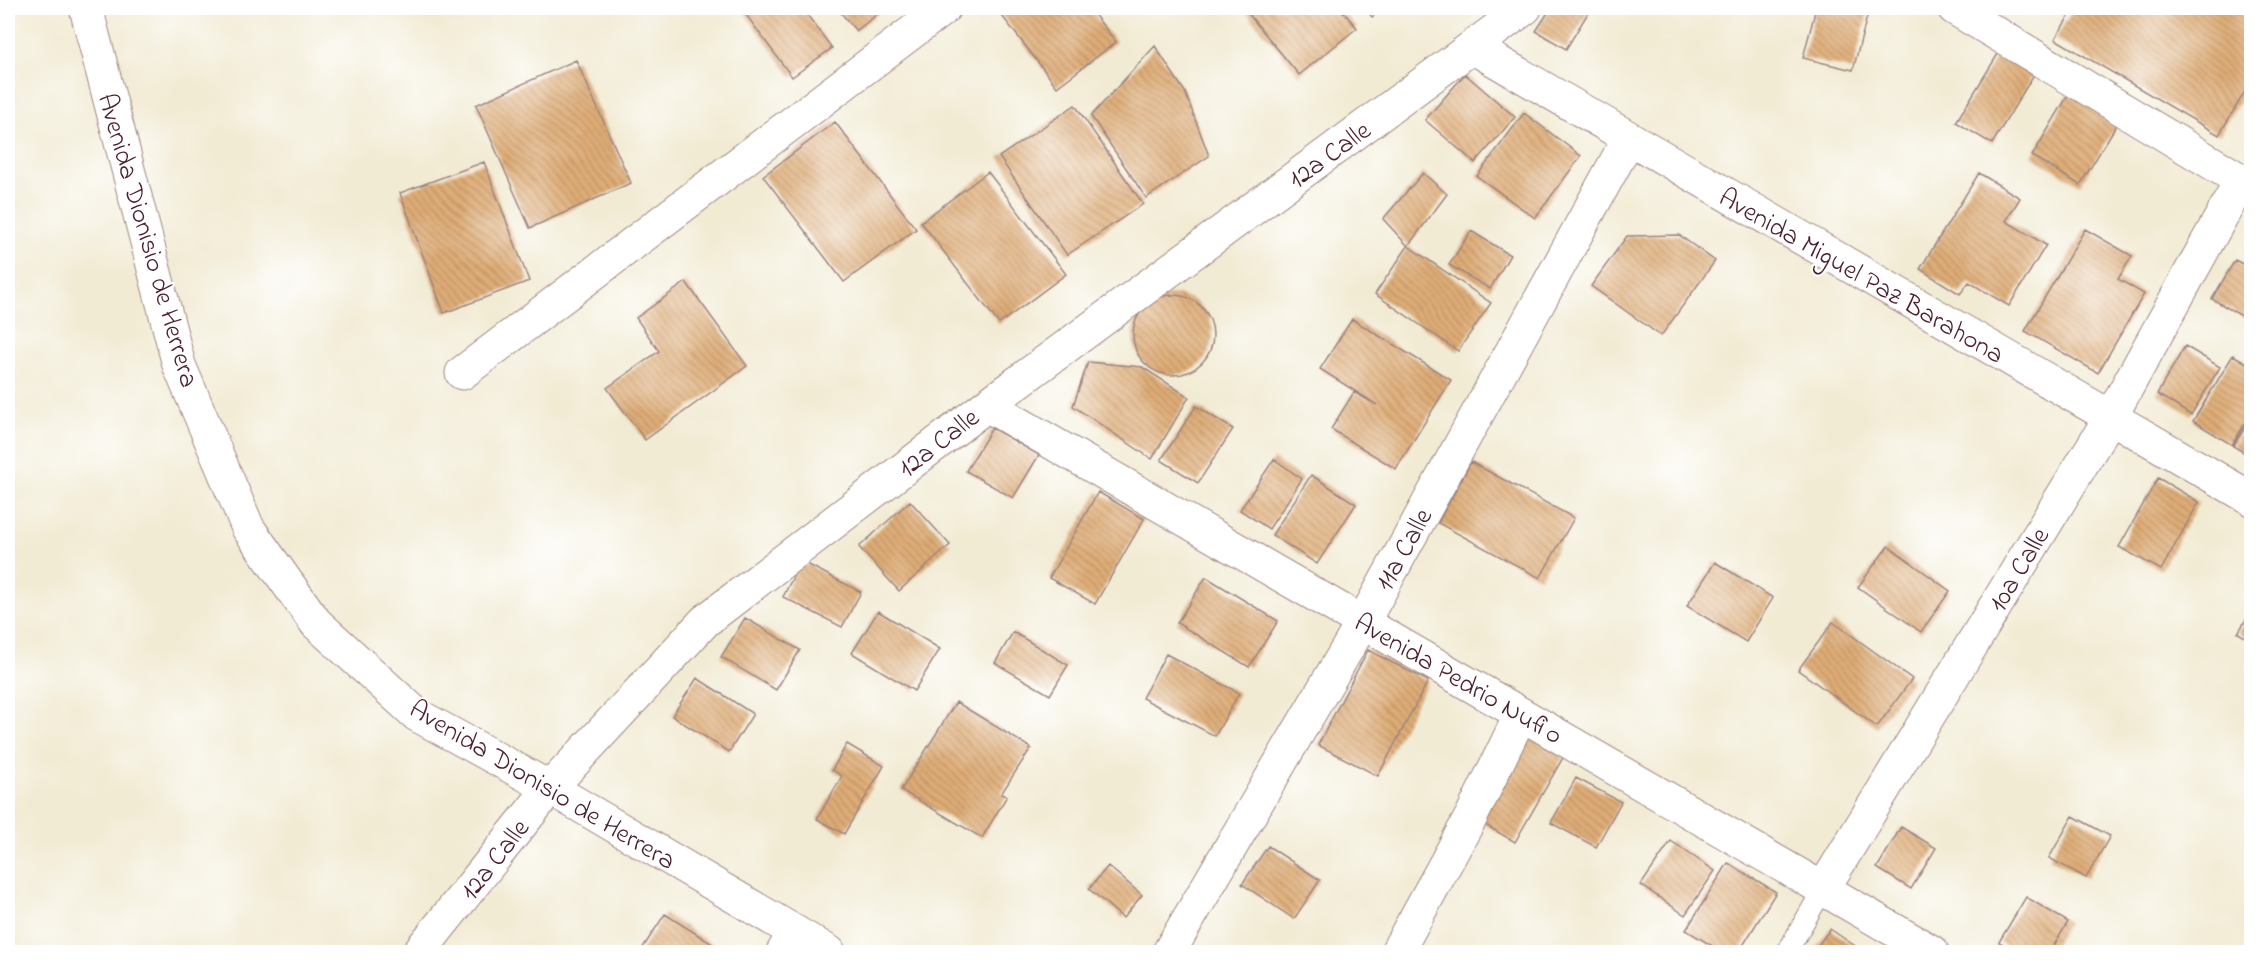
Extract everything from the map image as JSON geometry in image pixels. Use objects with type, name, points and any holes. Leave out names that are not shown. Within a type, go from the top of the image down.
[{"type":"street","name":"Avenida Dionisio de Herrera","points":[[86,8],[179,365],[249,528],[316,623],[417,715],[550,789],[789,942],[829,952]]},
{"type":"street","points":[[462,373],[944,8]]},
{"type":"street","name":"12a Calle","points":[[419,952],[550,789],[705,621],[987,405],[1474,48],[1525,8]]},
{"type":"street","points":[[1954,8],[2246,184]]},
{"type":"street","name":"Avenida Miguel Paz Barahona","points":[[1474,48],[1628,140],[2252,500]]},
{"type":"street","name":"11a Calle","points":[[1169,952],[1363,622],[1628,140]]},
{"type":"street","name":"10a Calle","points":[[1823,889],[2110,418],[2246,184]]},
{"type":"street","name":"Avenida Pedrio Nufio","points":[[987,405],[1932,952]]},
{"type":"street","points":[[1397,952],[1471,817],[1521,714]]},
{"type":"lane","name":"10a Calle","points":[[1787,952],[1823,889]]},
{"type":"building","points":[[741,8],[802,8],[832,48],[792,77]]},
{"type":"building","points":[[837,8],[885,8],[856,31]]},
{"type":"building","points":[[996,8],[1089,8],[1116,42],[1057,87]]},
{"type":"building","points":[[1249,8],[1340,8],[1357,28],[1299,75],[1246,11]]},
{"type":"building","points":[[1365,8],[1384,8],[1372,17]]},
{"type":"building","points":[[1551,8],[1580,8],[1588,13],[1566,49],[1536,31]]},
{"type":"building","points":[[1816,8],[1869,9],[1853,70],[1803,58]]},
{"type":"building","points":[[2074,8],[2252,8],[2252,80],[2219,135],[2055,39]]},
{"type":"building","points":[[1155,46],[1185,92],[1209,156],[1146,198],[1091,116]]},
{"type":"building","points":[[2001,49],[2036,71],[1992,144],[1956,122]]},
{"type":"building","points":[[576,60],[631,183],[530,228],[476,105]]},
{"type":"building","points":[[1465,74],[1515,117],[1475,163],[1425,120]]},
{"type":"building","points":[[2070,92],[2119,121],[2080,185],[2032,156]]},
{"type":"building","points":[[1075,105],[1143,204],[1067,255],[999,157]]},
{"type":"building","points":[[1524,113],[1581,156],[1535,218],[1477,176]]},
{"type":"building","points":[[835,122],[916,229],[844,282],[763,176]]},
{"type":"building","points":[[484,162],[529,281],[444,313],[400,193]]},
{"type":"building","points":[[988,172],[1066,274],[999,324],[921,222]]},
{"type":"building","points":[[1423,173],[1447,194],[1408,246],[1383,219]]},
{"type":"building","points":[[1979,173],[2020,198],[2006,221],[2046,245],[2009,306],[1969,282],[1960,294],[1920,269]]},
{"type":"building","points":[[2085,229],[2132,256],[2118,279],[2144,294],[2098,373],[2025,331]]},
{"type":"building","points":[[1471,231],[1510,255],[1490,289],[1449,265]]},
{"type":"building","points":[[1679,235],[1715,261],[1661,336],[1591,286],[1627,236]]},
{"type":"building","points":[[1408,246],[1491,303],[1458,351],[1375,294]]},
{"type":"building","points":[[2235,260],[2252,269],[2252,322],[2212,299]]},
{"type":"building","points":[[686,282],[747,366],[645,440],[607,388],[659,351],[636,318]]},
{"type":"building","points":[[1173,295],[1188,298],[1201,307],[1210,320],[1213,335],[1210,350],[1201,363],[1188,372],[1173,375],[1158,372],[1145,363],[1136,350],[1133,335],[1136,320],[1145,307],[1158,298]]},
{"type":"building","points":[[1352,319],[1451,380],[1396,469],[1331,429],[1354,392],[1377,405],[1320,369]]},
{"type":"building","points":[[2185,346],[2220,367],[2191,415],[2157,394]]},
{"type":"building","points":[[2233,355],[2252,366],[2252,412],[2232,445],[2193,421]]},
{"type":"building","points":[[1088,362],[1142,367],[1189,397],[1152,459],[1073,406]]},
{"type":"building","points":[[1196,406],[1233,429],[1198,483],[1161,460]]},
{"type":"building","points":[[2252,416],[2252,457],[2233,446]]},
{"type":"building","points":[[992,428],[1039,455],[1013,498],[966,471]]},
{"type":"building","points":[[1274,459],[1302,479],[1269,529],[1240,510]]},
{"type":"building","points":[[1471,462],[1574,518],[1540,578],[1438,523]]},
{"type":"building","points":[[1311,475],[1356,504],[1317,564],[1272,535]]},
{"type":"building","points":[[2158,478],[2199,502],[2161,570],[2119,547]]},
{"type":"building","points":[[1098,492],[1144,519],[1095,604],[1049,578]]},
{"type":"building","points":[[910,501],[950,545],[899,591],[859,547]]},
{"type":"building","points":[[1888,546],[1950,591],[1921,632],[1858,587]]},
{"type":"building","points":[[801,561],[861,592],[842,627],[783,597]]},
{"type":"building","points":[[1715,562],[1773,598],[1746,642],[1687,606]]},
{"type":"building","points":[[1206,577],[1278,621],[1249,667],[1177,623]]},
{"type":"building","points":[[2252,609],[2252,641],[2238,633]]},
{"type":"building","points":[[878,611],[940,649],[914,691],[852,653]]},
{"type":"building","points":[[745,618],[800,650],[776,690],[721,657]]},
{"type":"building","points":[[1833,622],[1912,679],[1877,727],[1798,670]]},
{"type":"building","points":[[1013,632],[1068,665],[1050,695],[995,663]]},
{"type":"building","points":[[1368,650],[1428,681],[1378,776],[1318,745]]},
{"type":"building","points":[[1166,654],[1239,693],[1215,736],[1142,698]]},
{"type":"building","points":[[697,678],[753,714],[729,752],[672,716]]},
{"type":"building","points":[[956,702],[1031,748],[1001,794],[1007,796],[982,838],[901,790]]},
{"type":"building","points":[[1520,729],[1565,754],[1515,842],[1473,818]]},
{"type":"building","points":[[847,744],[884,766],[844,834],[817,819],[842,776],[832,770]]},
{"type":"building","points":[[1576,778],[1621,802],[1596,847],[1551,823]]},
{"type":"building","points":[[2073,816],[2110,836],[2086,878],[2049,858]]},
{"type":"building","points":[[1901,827],[1936,848],[1911,889],[1877,868]]},
{"type":"building","points":[[1671,841],[1715,871],[1685,915],[1641,885]]},
{"type":"building","points":[[1268,846],[1320,880],[1294,919],[1242,884]]},
{"type":"building","points":[[1728,863],[1776,892],[1739,952],[1722,952],[1686,930]]},
{"type":"building","points":[[1108,866],[1142,895],[1123,918],[1089,889]]},
{"type":"building","points":[[2026,897],[2068,922],[2050,952],[2017,952],[1999,942]]},
{"type":"building","points":[[665,914],[725,952],[640,952]]},
{"type":"building","points":[[1830,929],[1864,952],[1813,952]]}]
